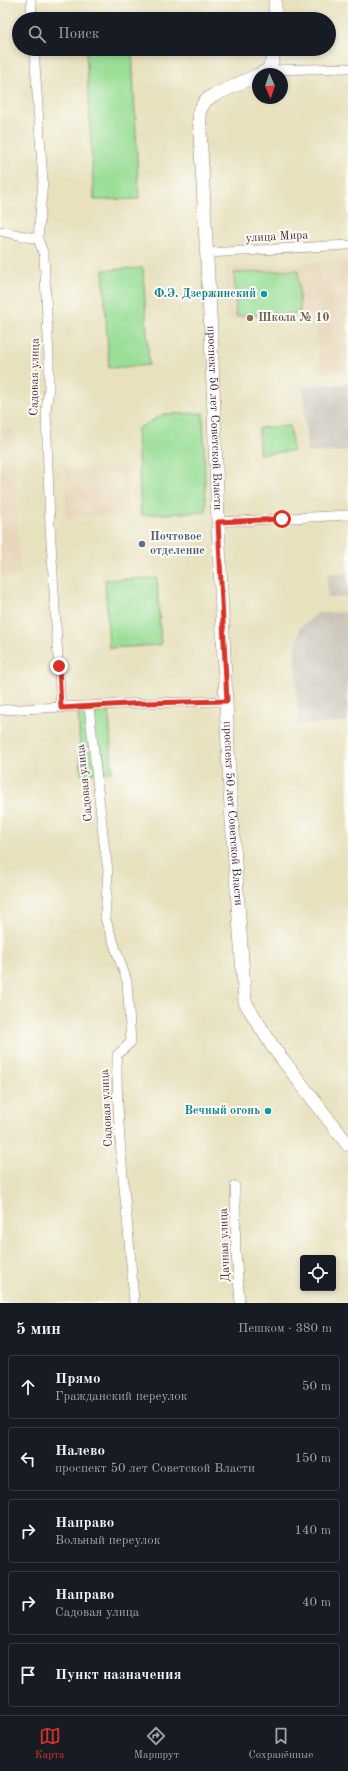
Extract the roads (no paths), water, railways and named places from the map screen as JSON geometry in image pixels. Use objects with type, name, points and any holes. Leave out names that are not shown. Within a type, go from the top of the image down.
[{"type":"main road","points":[[274,12],[275,0]]},
{"type":"main road","name":"проспект 50 лет Советской Власти","points":[[267,65],[212,96],[205,101],[199,112],[207,253],[232,815],[245,1002],[273,1048],[348,1145]]},
{"type":"street","points":[[31,0],[32,12]]},
{"type":"street","name":"Садовая улица","points":[[35,56],[44,181],[38,239],[44,255],[49,358],[49,388],[46,410],[49,502],[61,708]]},
{"type":"street","points":[[267,65],[348,68]]},
{"type":"street","points":[[0,231],[38,239]]},
{"type":"street","name":"улица Мира","points":[[207,253],[348,245]]},
{"type":"street","points":[[218,522],[348,515]]},
{"type":"street","points":[[0,710],[227,701]]},
{"type":"street","name":"Садовая улица","points":[[90,706],[101,819],[108,870],[105,918],[127,981],[128,989],[131,1042],[117,1055],[117,1100],[130,1231],[134,1303]]},
{"type":"street","name":"Дачная улица","points":[[235,1186],[236,1253],[240,1303]]},
{"type":"place","name":"Ф.Э. Дзержинский","points":[[264,294]]},
{"type":"place","name":"Школа № 10","points":[[250,318]]},
{"type":"place","name":"Почтовое отделение","points":[[142,544]]},
{"type":"place","name":"Вечный огонь","points":[[268,1111]]}]
